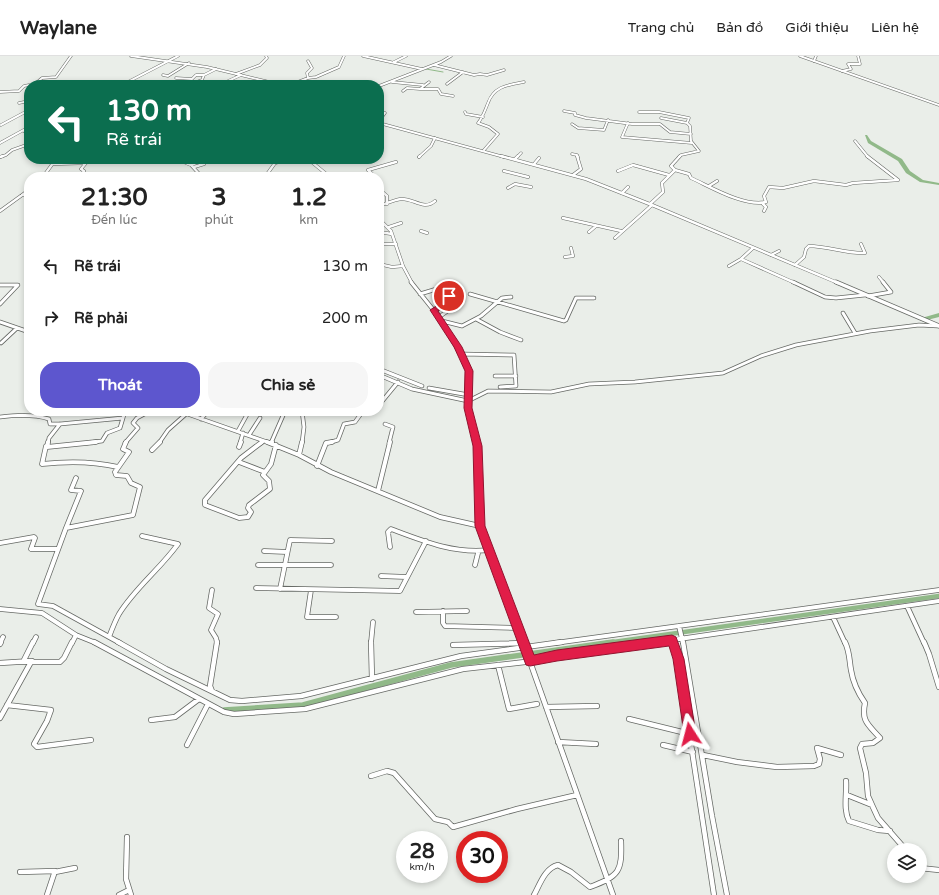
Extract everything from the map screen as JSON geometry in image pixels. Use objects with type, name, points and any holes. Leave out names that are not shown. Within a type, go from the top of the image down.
[{"type":"street","points":[[40,80],[42,78],[56,77],[71,56]]},
{"type":"street","points":[[131,56],[171,60],[262,80]]},
{"type":"street","points":[[132,80],[178,56]]},
{"type":"street","points":[[236,74],[264,62],[267,58],[266,56]]},
{"type":"street","points":[[303,80],[312,78],[339,67],[344,56]]},
{"type":"street","points":[[363,56],[423,69]]},
{"type":"street","points":[[369,56],[423,69]]},
{"type":"street","points":[[394,62],[406,56]]},
{"type":"street","points":[[384,84],[433,65],[451,56]]},
{"type":"street","points":[[800,56],[939,105]]},
{"type":"street","points":[[814,61],[816,56]]},
{"type":"street","points":[[842,71],[851,69],[848,64],[860,64],[858,56]]},
{"type":"street","points":[[308,61],[312,68],[307,73],[308,78]]},
{"type":"street","points":[[163,75],[168,76],[189,64]]},
{"type":"street","points":[[433,65],[474,75],[479,73],[488,75],[496,71],[504,70]]},
{"type":"street","points":[[176,78],[192,79],[196,75],[204,75],[216,69]]},
{"type":"street","points":[[448,84],[463,72]]},
{"type":"street","points":[[202,80],[204,75]]},
{"type":"street","points":[[230,80],[241,75]]},
{"type":"street","points":[[390,82],[423,85]]},
{"type":"street","points":[[420,89],[423,85],[429,82]]},
{"type":"street","points":[[484,150],[498,134],[490,127],[478,124],[483,117],[492,93],[501,87],[524,82]]},
{"type":"street","points":[[0,92],[19,91],[24,86]]},
{"type":"street","points":[[403,91],[407,88],[438,89],[442,94],[452,96]]},
{"type":"street","points":[[411,90],[416,89]]},
{"type":"street","points":[[19,103],[24,102]]},
{"type":"street","points":[[564,111],[574,113],[575,115],[583,118],[628,123],[660,124],[670,132],[691,134]]},
{"type":"street","points":[[465,112],[466,114],[483,117]]},
{"type":"street","points":[[639,112],[659,112],[688,117],[687,123]]},
{"type":"street","points":[[1,125],[24,113]]},
{"type":"street","points":[[661,118],[687,123],[690,125],[692,143],[699,151],[681,155],[671,166],[676,170],[689,174],[691,178],[738,199],[763,204]]},
{"type":"street","points":[[572,124],[578,128],[604,130],[608,120]]},
{"type":"street","points":[[384,123],[573,175],[622,193],[939,326]]},
{"type":"street","points":[[628,123],[622,138],[692,143]]},
{"type":"street","points":[[0,142],[24,131]]},
{"type":"street","points":[[420,157],[431,146],[435,138]]},
{"type":"street","points":[[763,204],[766,202],[764,196],[769,187],[781,188],[815,181],[847,185],[854,183],[898,180],[884,172],[867,156],[855,141]]},
{"type":"street","points":[[0,157],[6,155],[12,150],[24,146]]},
{"type":"street","points":[[515,159],[521,153]]},
{"type":"street","points":[[572,154],[577,155],[581,169],[573,175]]},
{"type":"street","points":[[534,164],[539,158]]},
{"type":"street","points":[[370,172],[368,170],[396,162]]},
{"type":"street","points":[[46,172],[52,164]]},
{"type":"street","points":[[83,172],[81,169],[85,164]]},
{"type":"street","points":[[194,167],[204,164]]},
{"type":"street","points":[[314,164],[324,172]]},
{"type":"street","points":[[191,165],[198,172]]},
{"type":"street","points":[[618,171],[633,165],[669,175]]},
{"type":"street","points":[[615,238],[663,192],[662,183],[676,170]]},
{"type":"street","points":[[504,171],[528,177]]},
{"type":"street","points":[[709,186],[717,181]]},
{"type":"street","points":[[508,188],[515,184],[531,187]]},
{"type":"street","points":[[622,193],[628,187]]},
{"type":"street","points":[[384,193],[387,196],[387,204]]},
{"type":"street","points":[[0,211],[13,200],[22,195]]},
{"type":"street","points":[[384,205],[405,199],[421,205],[432,204],[435,201]]},
{"type":"street","points":[[763,204],[766,207],[764,211]]},
{"type":"street","points":[[563,218],[621,231]]},
{"type":"street","points":[[384,223],[389,227],[410,281],[442,321],[462,354],[469,371],[469,414],[477,446],[480,526],[530,660],[613,895]]},
{"type":"street","points":[[389,227],[401,223]]},
{"type":"street","points":[[589,232],[596,226]]},
{"type":"street","points":[[421,230],[427,234]]},
{"type":"street","points":[[384,233],[392,234]]},
{"type":"street","points":[[384,244],[396,244]]},
{"type":"street","points":[[795,266],[804,257],[806,249],[809,246],[834,248],[847,253],[865,253],[860,244]]},
{"type":"street","points":[[565,257],[573,256],[571,248]]},
{"type":"street","points":[[729,266],[741,259],[753,248]]},
{"type":"street","points":[[771,255],[779,251]]},
{"type":"street","points":[[741,259],[825,296],[836,298],[867,296],[892,292],[879,277]]},
{"type":"street","points":[[384,265],[392,267],[403,266]]},
{"type":"street","points":[[0,285],[18,285],[0,304]]},
{"type":"street","points":[[420,294],[440,288],[454,288],[443,304],[434,310]]},
{"type":"street","points":[[470,294],[496,303],[564,321],[566,320],[576,298],[594,298]]},
{"type":"street","points":[[442,321],[459,326],[476,319],[504,297],[511,298]]},
{"type":"street","points":[[439,317],[449,310]]},
{"type":"street","points":[[843,313],[853,330]]},
{"type":"street","points":[[476,319],[500,332],[521,340]]},
{"type":"street","points":[[0,322],[24,331]]},
{"type":"street","points":[[384,377],[412,389],[468,398],[488,391],[551,392],[589,384],[642,382],[723,373],[779,349],[853,330],[919,325],[939,326]]},
{"type":"street","points":[[1,343],[16,329]]},
{"type":"street","points":[[462,354],[514,355],[516,386],[500,386]]},
{"type":"street","points":[[384,371],[422,386]]},
{"type":"street","points":[[495,376],[516,376]]},
{"type":"street","points":[[384,399],[398,382]]},
{"type":"street","points":[[429,388],[468,398]]},
{"type":"street","points":[[0,417],[24,415]]},
{"type":"street","points":[[39,416],[48,418],[50,424],[123,418],[121,427],[107,433],[102,441],[46,446]]},
{"type":"street","points":[[66,528],[133,515],[140,486],[130,484],[127,476],[115,474],[118,467],[129,452],[123,449],[123,447],[129,438],[136,433],[138,428],[133,423],[141,416]]},
{"type":"street","points":[[152,450],[158,446],[168,430],[184,416]]},
{"type":"street","points":[[192,416],[276,445],[299,455],[317,466],[440,517],[480,526]]},
{"type":"street","points":[[238,431],[246,416]]},
{"type":"street","points":[[271,443],[283,416]]},
{"type":"street","points":[[299,455],[303,433],[303,416]]},
{"type":"street","points":[[317,466],[326,444],[338,440],[344,424],[355,422],[359,416]]},
{"type":"street","points":[[249,435],[260,418]]},
{"type":"street","points":[[60,424],[49,438],[42,464],[72,462],[102,463],[118,467]]},
{"type":"street","points":[[378,491],[393,427],[384,424]]},
{"type":"street","points":[[239,447],[243,433]]},
{"type":"street","points":[[263,441],[241,458],[204,500],[205,505],[239,518],[244,519],[250,514],[248,508],[249,505],[270,490],[269,481],[263,476],[271,464],[276,445]]},
{"type":"street","points":[[239,462],[265,472]]},
{"type":"street","points":[[76,478],[71,490],[81,491],[38,604],[53,606],[166,669],[230,700],[236,701],[301,696],[451,658],[680,628],[939,590]]},
{"type":"street","points":[[390,547],[388,538],[390,529],[448,548],[478,553],[489,550]]},
{"type":"street","points":[[109,637],[119,614],[140,586],[168,559],[178,544],[142,536]]},
{"type":"street","points":[[0,542],[34,537],[32,550],[58,549]]},
{"type":"street","points":[[280,589],[290,540],[332,540]]},
{"type":"street","points":[[256,588],[400,591],[426,541]]},
{"type":"street","points":[[264,552],[287,552]]},
{"type":"street","points":[[475,565],[478,553]]},
{"type":"street","points":[[258,565],[331,565]]},
{"type":"street","points":[[381,576],[406,577]]},
{"type":"street","points":[[212,590],[209,608],[218,614],[211,630],[216,638],[217,644],[210,686],[212,691]]},
{"type":"street","points":[[311,590],[307,617],[336,617]]},
{"type":"street","points":[[0,609],[42,614],[76,635],[94,642],[208,704],[224,712],[234,714],[305,709],[447,672],[498,666],[706,634],[939,601]]},
{"type":"street","points":[[907,606],[929,654],[939,687]]},
{"type":"street","points":[[443,611],[443,623],[445,626],[518,628]]},
{"type":"street","points":[[416,612],[467,611]]},
{"type":"street","points":[[833,617],[850,654],[851,671],[858,695],[865,703],[862,712],[863,718],[880,738],[873,744],[862,744],[860,748],[866,773],[868,796],[876,814],[900,843]]},
{"type":"street","points":[[372,678],[371,648],[373,622]]},
{"type":"street","points":[[680,628],[727,895]]},
{"type":"street","points":[[0,663],[24,660],[60,662],[64,658],[76,635]]},
{"type":"street","points":[[0,644],[3,637]]},
{"type":"street","points":[[24,660],[36,637]]},
{"type":"street","points":[[672,640],[678,659],[693,752],[698,800],[714,895]]},
{"type":"street","points":[[453,645],[525,648]]},
{"type":"street","points":[[0,718],[32,661]]},
{"type":"street","points":[[498,666],[509,709],[536,704]]},
{"type":"street","points":[[151,720],[175,718],[199,699]]},
{"type":"street","points":[[187,745],[208,704]]},
{"type":"street","points":[[7,705],[51,710],[50,716],[34,744],[37,747],[91,740]]},
{"type":"street","points":[[546,707],[598,706]]},
{"type":"street","points":[[629,719],[690,734]]},
{"type":"street","points":[[558,742],[596,744]]},
{"type":"street","points":[[663,745],[693,752]]},
{"type":"street","points":[[703,755],[737,762],[777,767],[814,766],[819,764],[820,758],[817,748],[841,755]]},
{"type":"street","points":[[371,776],[387,771],[394,773],[435,818],[448,822],[452,826],[462,826],[517,809],[578,795]]},
{"type":"street","points":[[846,780],[847,794],[845,813],[849,821],[890,832]]},
{"type":"street","points":[[847,794],[872,805]]},
{"type":"street","points":[[119,895],[130,893],[126,879],[127,837]]},
{"type":"street","points":[[534,895],[543,876],[555,865],[561,864],[566,867],[590,886],[615,874],[620,868],[621,841]]},
{"type":"street","points":[[20,872],[51,870],[55,872],[75,868]]},
{"type":"street","points":[[927,869],[939,870]]},
{"type":"street","points":[[47,895],[55,872]]},
{"type":"waterway","points":[[426,69],[443,72]]},
{"type":"waterway","points":[[866,136],[869,142],[900,160],[908,172],[922,181],[939,184]]},
{"type":"waterway","points":[[927,318],[939,315]]},
{"type":"waterway","points":[[606,643],[939,596]]},
{"type":"waterway","points":[[224,710],[303,705],[451,665],[613,642]]},
{"type":"route","points":[[449,296],[443,304],[434,310],[458,347],[469,371],[470,382],[468,408],[477,446],[480,526],[530,661],[620,646],[672,640],[678,659],[690,734]]}]
